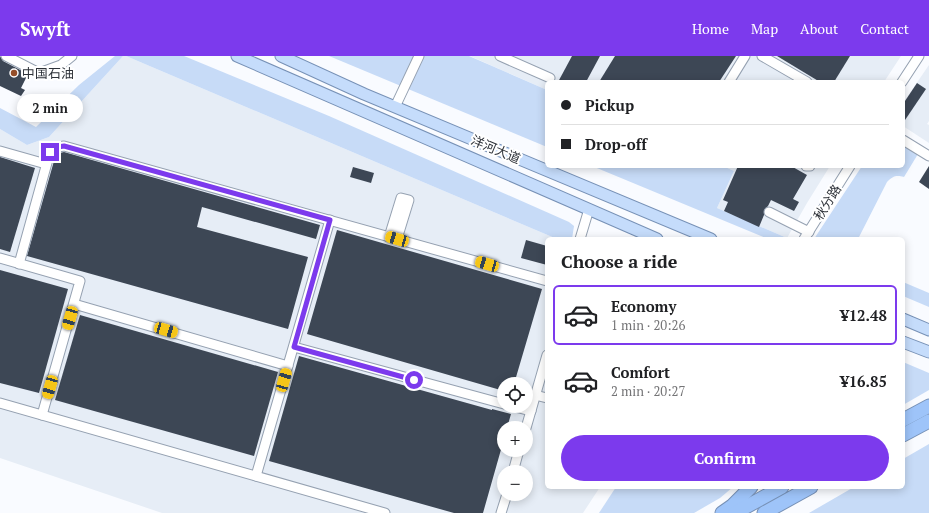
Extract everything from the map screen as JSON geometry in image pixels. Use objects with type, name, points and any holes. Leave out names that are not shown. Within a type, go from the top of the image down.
[{"type":"highway","points":[[905,419],[929,406]]},
{"type":"highway","points":[[905,434],[929,421]]},
{"type":"highway","points":[[722,513],[732,506],[749,489]]},
{"type":"highway","points":[[735,513],[778,489]]},
{"type":"highway","points":[[764,513],[807,489]]},
{"type":"main road","name":"洋河大道","points":[[237,56],[652,237]]},
{"type":"main road","name":"洋河大道","points":[[281,56],[395,107],[706,237]]},
{"type":"main road","points":[[905,320],[929,330]]},
{"type":"main road","points":[[905,343],[929,352]]},
{"type":"street","points":[[6,56],[39,73],[61,65],[72,56]]},
{"type":"street","points":[[395,107],[419,56]]},
{"type":"street","points":[[500,56],[550,78]]},
{"type":"street","points":[[730,80],[745,56]]},
{"type":"street","points":[[762,56],[804,80]]},
{"type":"street","points":[[903,80],[919,56]]},
{"type":"street","points":[[905,141],[929,156]]},
{"type":"street","points":[[19,264],[46,164],[52,148],[64,146],[545,280]]},
{"type":"street","points":[[0,151],[46,164]]},
{"type":"street","name":"秋分路","points":[[806,235],[849,168]]},
{"type":"street","points":[[581,237],[589,209]]},
{"type":"street","points":[[769,212],[806,235]]},
{"type":"street","points":[[256,476],[330,220]]},
{"type":"street","points":[[0,258],[80,281],[42,415]]},
{"type":"street","points":[[74,304],[288,366]]},
{"type":"street","points":[[294,347],[497,402]]},
{"type":"street","points":[[533,404],[545,362]]},
{"type":"street","points":[[535,395],[545,398]]},
{"type":"street","points":[[0,403],[385,513]]},
{"type":"street","points":[[501,513],[505,501]]},
{"type":"shaded area","points":[[115,56],[123,56],[49,137],[27,145],[0,129],[0,108],[36,127],[79,85]]},
{"type":"shaded area","points":[[123,56],[126,56],[552,237],[545,237],[545,489],[599,489],[583,513],[162,513],[0,458],[0,129],[27,145],[49,137]]},
{"type":"shaded area","points":[[126,56],[184,56],[329,116],[569,222],[574,226],[572,237],[552,237]]},
{"type":"shaded area","points":[[329,56],[469,56],[545,89],[545,146]]},
{"type":"shaded area","points":[[470,56],[901,56],[885,80],[545,80],[545,89]]},
{"type":"shaded area","points":[[929,65],[929,121],[927,124],[929,125],[929,143],[905,127],[905,100]]},
{"type":"shaded area","points":[[905,146],[918,154],[904,177],[895,176],[887,182],[859,237],[815,237],[861,168],[905,168]]},
{"type":"shaded area","points":[[597,168],[727,168],[734,171],[717,208],[785,237],[763,237]]},
{"type":"shaded area","points":[[727,168],[829,168],[788,237],[717,208],[734,171]]},
{"type":"shaded area","points":[[905,283],[929,293],[929,307],[905,297]]},
{"type":"shaded area","points":[[905,363],[929,373],[929,390],[905,404]]},
{"type":"shaded area","points":[[929,444],[929,513],[809,513],[851,489],[905,489],[905,458]]},
{"type":"shaded area","points":[[615,489],[731,489],[720,498],[694,513],[599,513]]},
{"type":"building","name":"中国石油","points":[[0,56],[3,61],[28,74],[21,88],[25,90],[21,96],[0,86]]},
{"type":"building","points":[[572,56],[600,56],[587,80],[559,80]]},
{"type":"building","points":[[615,56],[736,56],[720,80],[600,80]]},
{"type":"building","points":[[777,56],[850,56],[835,80],[817,80]]},
{"type":"building","points":[[917,83],[926,89],[905,120],[905,101]]},
{"type":"building","points":[[64,152],[320,225],[316,239],[202,207],[197,227],[308,257],[288,329],[27,256],[56,154]]},
{"type":"building","points":[[0,157],[35,168],[10,252],[0,249]]},
{"type":"building","points":[[929,166],[929,189],[919,182]]},
{"type":"building","points":[[353,167],[374,173],[371,183],[350,177]]},
{"type":"building","points":[[737,168],[795,168],[807,175],[793,199],[799,202],[794,211],[771,200],[764,210],[764,215],[759,227],[724,211],[728,202],[723,200]]},
{"type":"building","points":[[337,230],[542,289],[516,377],[497,377],[497,389],[307,334]]},
{"type":"building","points":[[526,240],[545,245],[545,264],[521,258]]},
{"type":"building","points":[[0,270],[68,289],[39,393],[0,383]]},
{"type":"building","points":[[80,315],[278,372],[254,456],[55,400]]},
{"type":"building","points":[[299,356],[497,410],[497,413],[511,414],[509,421],[497,421],[497,457],[499,457],[483,513],[454,513],[269,461]]},
{"type":"place","name":"中国石油","points":[[14,73]]},
{"type":"route","points":[[50,152],[52,148],[64,146],[330,220],[294,347],[414,380]]}]
